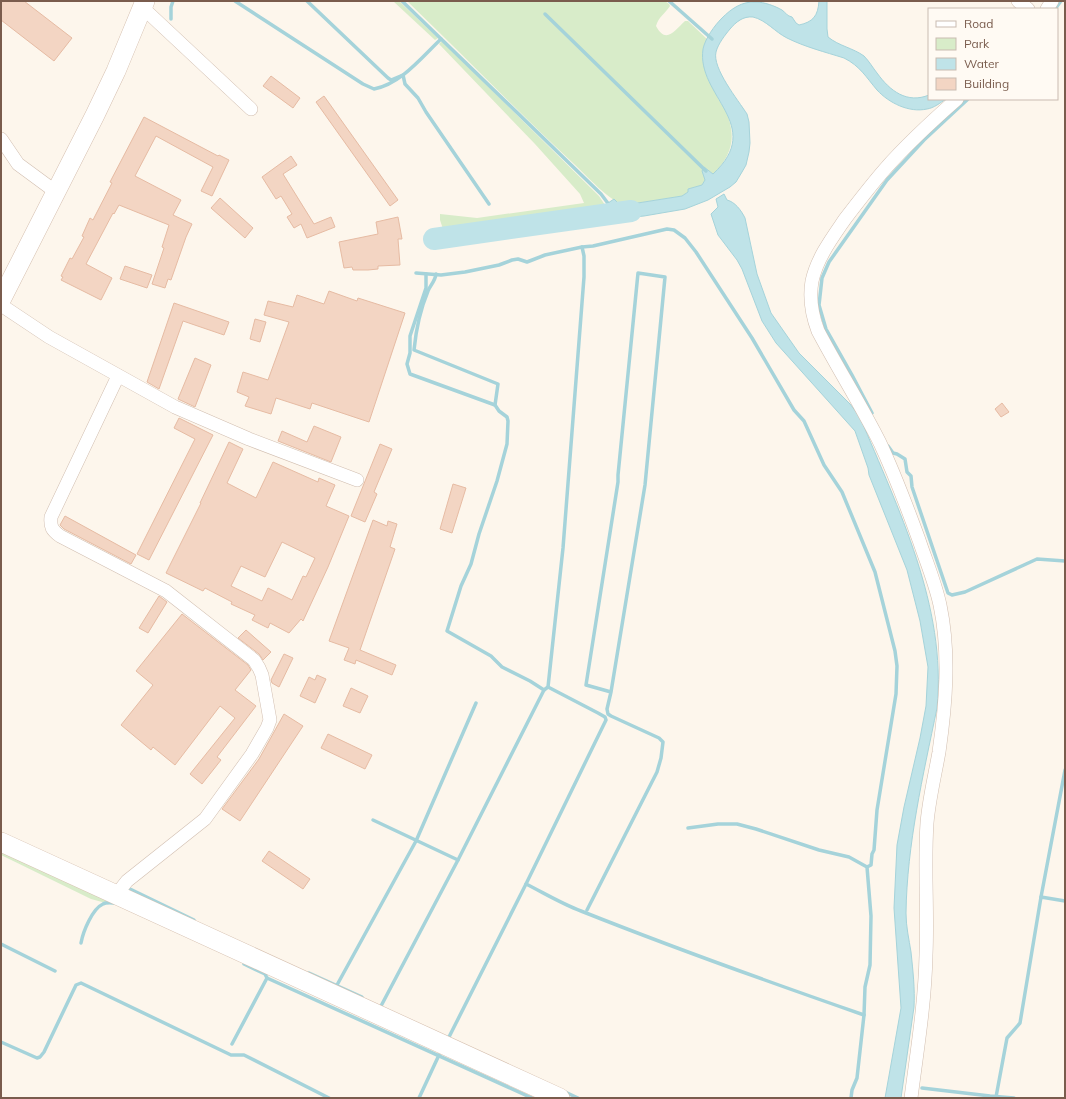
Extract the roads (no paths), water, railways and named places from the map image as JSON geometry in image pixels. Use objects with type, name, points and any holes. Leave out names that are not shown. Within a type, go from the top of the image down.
[{"type":"street","points":[[1,300],[95,115],[116,71],[144,4],[252,109]]},
{"type":"street","points":[[911,1098],[919,1035],[926,955],[925,854],[927,820],[939,752],[945,696],[946,662],[944,627],[933,579],[896,476],[818,331],[812,315],[811,295],[812,282],[817,266],[831,239],[862,196],[885,168],[956,100]]},
{"type":"street","points":[[1,139],[18,164],[56,192]]},
{"type":"street","points":[[1,305],[49,337],[175,407],[249,439],[357,480]]},
{"type":"street","points":[[116,895],[127,881],[205,819],[252,754],[268,728],[270,720],[262,675],[260,668],[254,660],[166,591],[60,536],[52,530],[50,526],[51,517],[118,376]]},
{"type":"street","points":[[1,842],[560,1098]]},
{"type":"water","points":[[819,1],[827,1],[828,37],[864,56],[882,79],[893,90],[906,97],[913,98],[928,95],[928,100],[944,100],[935,106],[920,110],[913,110],[900,106],[882,95],[859,68],[850,61],[794,41],[766,23],[753,17],[740,20],[728,31],[716,52],[716,59],[722,75],[747,114],[749,122],[749,152],[746,165],[736,182],[708,200],[685,209],[644,216],[614,219],[603,218],[602,212],[605,205],[614,199],[619,204],[625,205],[682,196],[688,192],[688,189],[702,185],[705,180],[702,171],[704,167],[713,174],[728,156],[733,140],[731,125],[709,81],[704,66],[703,49],[710,33],[722,18],[741,4],[751,2],[769,4],[776,7],[792,17],[799,25],[814,18]]},
{"type":"water","points":[[724,194],[727,200],[738,207],[745,218],[757,274],[771,313],[799,353],[850,404],[860,417],[904,523],[927,595],[935,632],[938,670],[937,708],[917,810],[909,861],[907,887],[906,918],[911,952],[914,1007],[901,1098],[885,1098],[901,1008],[894,908],[897,845],[926,706],[928,667],[920,621],[907,570],[869,475],[855,431],[776,343],[762,321],[742,269],[718,235],[711,214],[718,207],[716,199]]},
{"type":"waterway","points":[[171,19],[171,7],[173,1]]},
{"type":"waterway","points":[[235,1],[363,84],[374,89],[393,82],[402,76],[441,39]]},
{"type":"waterway","points":[[307,1],[388,78],[391,80],[403,75],[405,84],[418,98],[489,204]]},
{"type":"waterway","points":[[402,1],[601,194],[610,206]]},
{"type":"waterway","points":[[669,1],[712,39]]},
{"type":"waterway","points":[[1056,8],[1061,1]]},
{"type":"waterway","points":[[545,14],[706,171]]},
{"type":"waterway","points":[[872,413],[826,329],[819,305],[822,278],[829,262],[887,180],[924,140],[967,100]]},
{"type":"waterway","points":[[434,239],[631,211]]},
{"type":"waterway","points":[[416,273],[441,275],[499,265],[518,259],[527,262],[545,255],[593,246],[667,229],[674,230],[685,238],[696,252],[752,338],[794,410],[804,421],[824,465],[842,492],[875,572],[895,651],[897,666],[896,694],[877,810],[874,850],[871,865],[867,867]]},
{"type":"waterway","points":[[381,1006],[458,860],[544,690],[548,687],[563,548],[584,277],[584,256],[582,247]]},
{"type":"waterway","points":[[587,910],[657,772],[663,742],[659,738],[611,716],[608,714],[607,709],[611,692],[645,485],[665,277],[638,273],[618,482],[586,685],[611,692]]},
{"type":"waterway","points":[[426,274],[426,288],[410,336],[410,353],[407,364],[410,374],[495,405]]},
{"type":"waterway","points":[[436,274],[425,298],[417,328],[414,350],[498,384],[495,405],[499,411],[507,417],[508,421],[507,444],[497,481],[479,534],[471,564],[461,586],[447,631],[491,656],[502,667],[544,690]]},
{"type":"waterway","points":[[888,446],[893,453],[905,459],[907,472],[911,476],[912,487],[948,593],[952,595],[965,592],[1037,559],[1065,561]]},
{"type":"waterway","points":[[449,1037],[606,720],[605,717],[598,713],[548,687]]},
{"type":"waterway","points":[[337,985],[416,841],[476,703]]},
{"type":"waterway","points":[[1041,897],[1065,770]]},
{"type":"waterway","points":[[373,820],[458,860]]},
{"type":"waterway","points":[[688,828],[718,824],[737,824],[819,850],[849,857],[867,867],[871,916],[870,965],[865,987],[864,1015],[857,1078],[852,1090],[851,1098]]},
{"type":"waterway","points":[[526,884],[567,905],[616,925],[864,1015]]},
{"type":"waterway","points":[[130,889],[194,920]]},
{"type":"waterway","points":[[996,1097],[1007,1038],[1020,1023],[1041,897],[1065,901]]},
{"type":"waterway","points":[[81,943],[86,927],[95,911],[104,903],[116,903]]},
{"type":"waterway","points":[[1,944],[55,971]]},
{"type":"waterway","points":[[232,1044],[267,978],[265,974],[244,964]]},
{"type":"waterway","points":[[309,973],[362,997]]},
{"type":"waterway","points":[[267,978],[532,1098]]},
{"type":"waterway","points":[[1,1042],[37,1058],[40,1057],[44,1052],[76,985],[81,983],[231,1055],[244,1055],[329,1098]]},
{"type":"waterway","points":[[419,1098],[439,1055]]},
{"type":"waterway","points":[[922,1088],[1014,1098]]},
{"type":"waterway","points":[[565,1092],[578,1098]]}]
